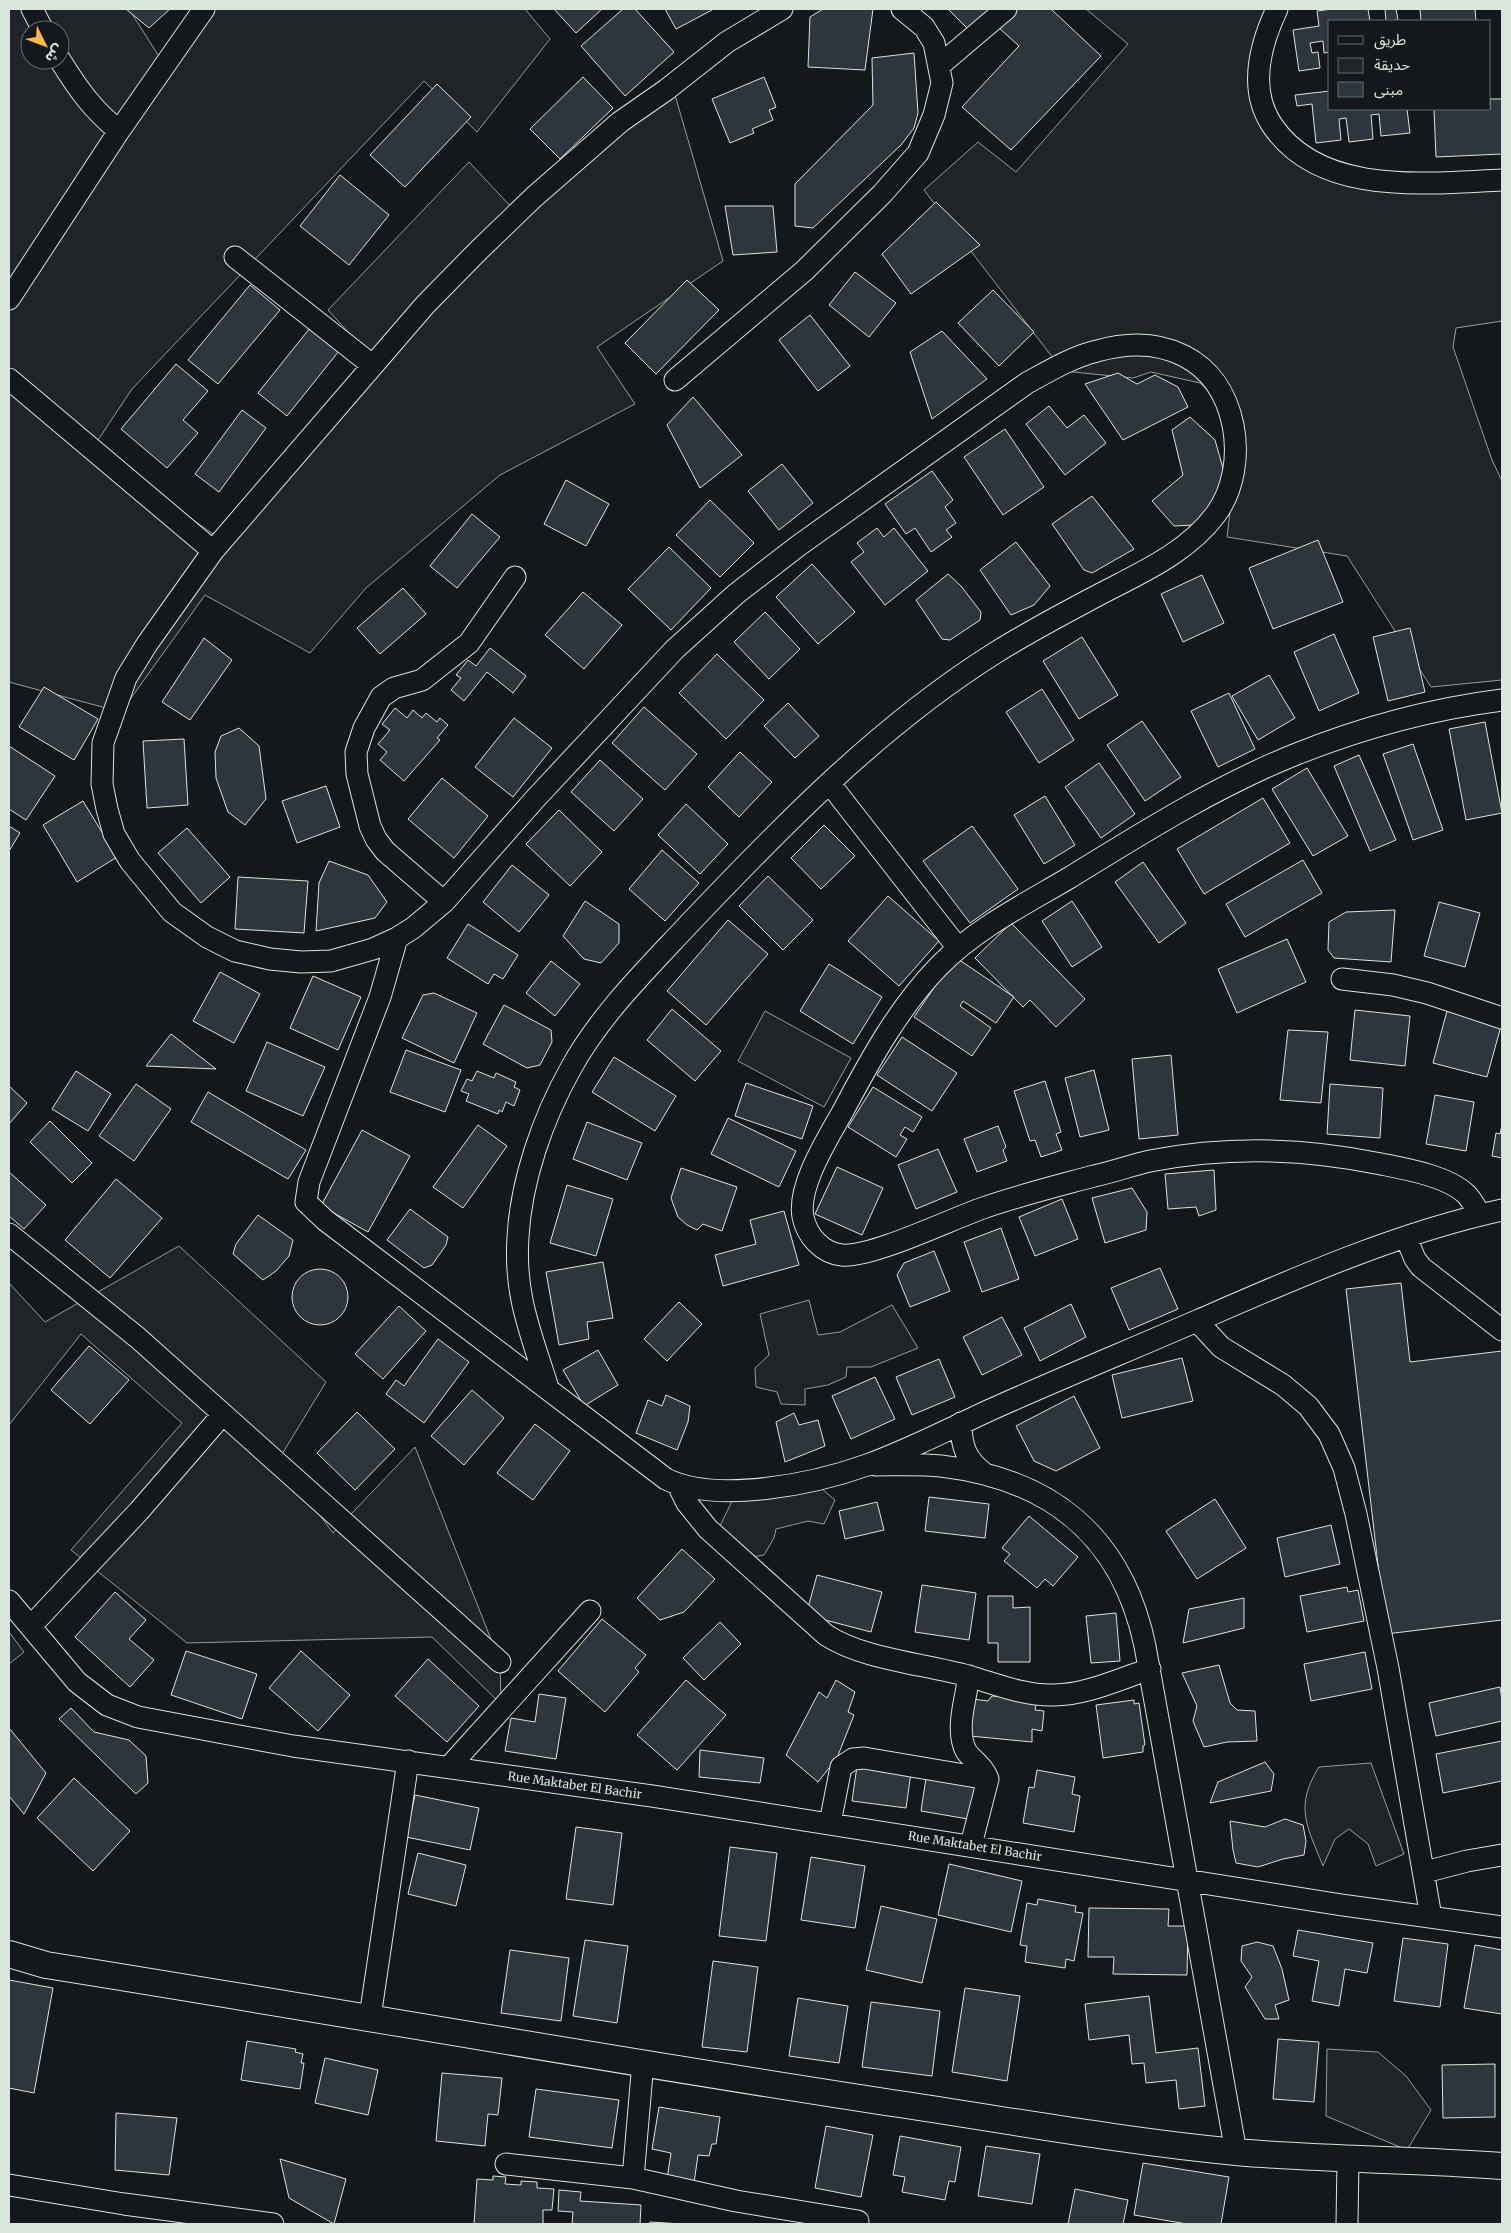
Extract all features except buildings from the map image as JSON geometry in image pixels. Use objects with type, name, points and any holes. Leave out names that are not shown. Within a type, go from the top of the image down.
[{"type":"main road","points":[[9,1954],[46,1965],[370,2016],[750,2081],[1111,2136],[1236,2152],[1348,2160],[1502,2166]]},
{"type":"street","points":[[9,299],[118,132],[204,9]]},
{"type":"street","points":[[548,1388],[529,1333],[521,1299],[518,1234],[525,1192],[536,1150],[571,1068],[593,1034],[613,1009],[746,865],[830,784],[898,723],[998,651],[1179,550],[1210,521],[1227,497],[1233,475],[1235,441],[1230,410],[1220,388],[1205,368],[1186,355],[1166,349],[1142,346],[1122,346],[1078,357],[1027,384],[798,546],[736,594],[675,649],[535,799],[444,902],[413,928],[373,949],[330,961],[285,961],[235,950],[207,937],[172,912],[130,861],[114,834],[102,784],[103,743],[126,678],[147,644],[213,551],[425,305],[479,250],[620,122],[666,90],[727,42],[782,9]]},
{"type":"street","points":[[675,380],[804,271],[882,194],[918,153],[934,115],[942,83],[940,65],[934,43],[924,27],[902,9]]},
{"type":"street","points":[[940,65],[1006,9]]},
{"type":"street","points":[[1277,9],[1265,37],[1258,68],[1260,94],[1267,118],[1280,137],[1300,155],[1326,169],[1358,177],[1393,182],[1502,180]]},
{"type":"street","points":[[66,70],[81,95],[118,132]]},
{"type":"street","points":[[235,257],[372,365]]},
{"type":"street","points":[[9,379],[213,551]]},
{"type":"street","points":[[444,902],[385,851],[376,839],[370,826],[357,774],[356,752],[364,728],[381,697],[394,688],[422,680],[469,642],[515,577]]},
{"type":"street","points":[[1480,1215],[1467,1195],[1459,1189],[1447,1182],[1404,1169],[1316,1153],[1241,1151],[1196,1154],[1148,1162],[1049,1187],[974,1211],[884,1246],[855,1254],[838,1255],[823,1248],[811,1238],[803,1221],[801,1203],[806,1185],[826,1142],[875,1053],[917,989],[958,948],[1159,823],[1230,785],[1294,755],[1396,722],[1451,708],[1502,700]]},
{"type":"street","points":[[830,784],[958,948]]},
{"type":"street","points":[[397,938],[380,997],[309,1182],[306,1202],[325,1220],[548,1388],[588,1421],[666,1478],[678,1484],[730,1490],[762,1490],[866,1465],[1311,1272],[1366,1250],[1406,1237],[1502,1210]]},
{"type":"street","points":[[1342,979],[1393,985],[1427,993],[1502,1018]]},
{"type":"street","points":[[9,1234],[138,1338],[500,1662]]},
{"type":"street","points":[[1406,1237],[1415,1259],[1421,1267],[1502,1330]]},
{"type":"street","points":[[1197,1321],[1220,1347],[1296,1395],[1319,1420],[1337,1451],[1350,1487],[1366,1560],[1432,1917]]},
{"type":"street","points":[[31,1626],[139,1511],[223,1414]]},
{"type":"street","points":[[961,1423],[965,1453],[984,1474]]},
{"type":"street","points":[[866,1465],[934,1466],[984,1474],[1029,1489],[1056,1503],[1084,1526],[1102,1546],[1123,1580],[1137,1613],[1150,1669],[1236,2152]]},
{"type":"street","points":[[678,1484],[687,1503],[708,1529],[826,1635],[837,1642],[862,1652],[970,1676],[998,1685],[1053,1696],[1076,1693],[1150,1669]]},
{"type":"street","name":"Rue Maktabet El Bachir","points":[[9,1601],[76,1682],[107,1705],[138,1717],[294,1746],[830,1823],[1187,1879],[1332,1904],[1502,1927]]},
{"type":"street","points":[[449,1767],[590,1611]]},
{"type":"street","points":[[970,1676],[962,1739],[967,1751],[988,1779],[971,1845]]},
{"type":"street","points":[[830,1823],[841,1768],[853,1759],[864,1758],[988,1779]]},
{"type":"street","points":[[370,2016],[408,1761]]},
{"type":"street","points":[[1425,1872],[1467,1861],[1502,1855]]},
{"type":"street","points":[[632,2178],[643,2062]]},
{"type":"street","points":[[1347,2224],[1348,2160]]},
{"type":"street","points":[[506,2164],[632,2178],[736,2201],[858,2221]]},
{"type":"street","points":[[9,2185],[124,2204],[272,2224]]},
{"type":"green space","points":[[9,9],[129,9],[160,58],[214,9],[525,9],[550,39],[477,132],[424,81],[132,389],[92,449],[223,541],[380,367],[328,310],[469,162],[514,210],[671,81],[723,261],[597,347],[635,404],[500,475],[366,588],[310,653],[205,595],[121,712],[9,682]]},
{"type":"green space","points":[[1086,9],[1286,9],[1271,45],[1264,94],[1315,173],[1502,178],[1502,321],[1456,328],[1453,347],[1492,460],[1502,481],[1502,680],[1431,687],[1347,556],[1227,537],[1239,437],[1210,392],[1200,383],[1151,372],[1133,378],[1063,371],[924,190],[978,142],[1016,172],[1128,44]]},
{"type":"green space","points":[[765,1011],[851,1058],[824,1107],[738,1061]]},
{"type":"green space","points":[[179,1246],[326,1382],[279,1459],[333,1533],[415,1447],[500,1662],[501,1704],[432,1637],[187,1643],[71,1550],[182,1423],[81,1334],[9,1425],[9,1283],[45,1322]]},
{"type":"green space","points":[[809,1300],[818,1335],[840,1332],[892,1305],[918,1348],[871,1367],[847,1367],[846,1377],[828,1385],[805,1389],[805,1405],[781,1404],[777,1392],[756,1387],[755,1368],[769,1355],[760,1314]]},
{"type":"green space","points":[[821,1488],[835,1500],[824,1524],[808,1521],[776,1529],[774,1538],[764,1555],[752,1557],[720,1526],[732,1501]]},
{"type":"green space","points":[[9,1632],[24,1652],[9,1664]]},
{"type":"green space","points":[[1371,1763],[1404,1854],[1376,1866],[1368,1844],[1349,1829],[1335,1839],[1323,1866],[1308,1828],[1306,1816],[1305,1805],[1311,1781],[1319,1767]]},
{"type":"green space","points":[[1327,2049],[1378,2052],[1406,2076],[1431,2110],[1407,2150],[1326,2116]]}]
